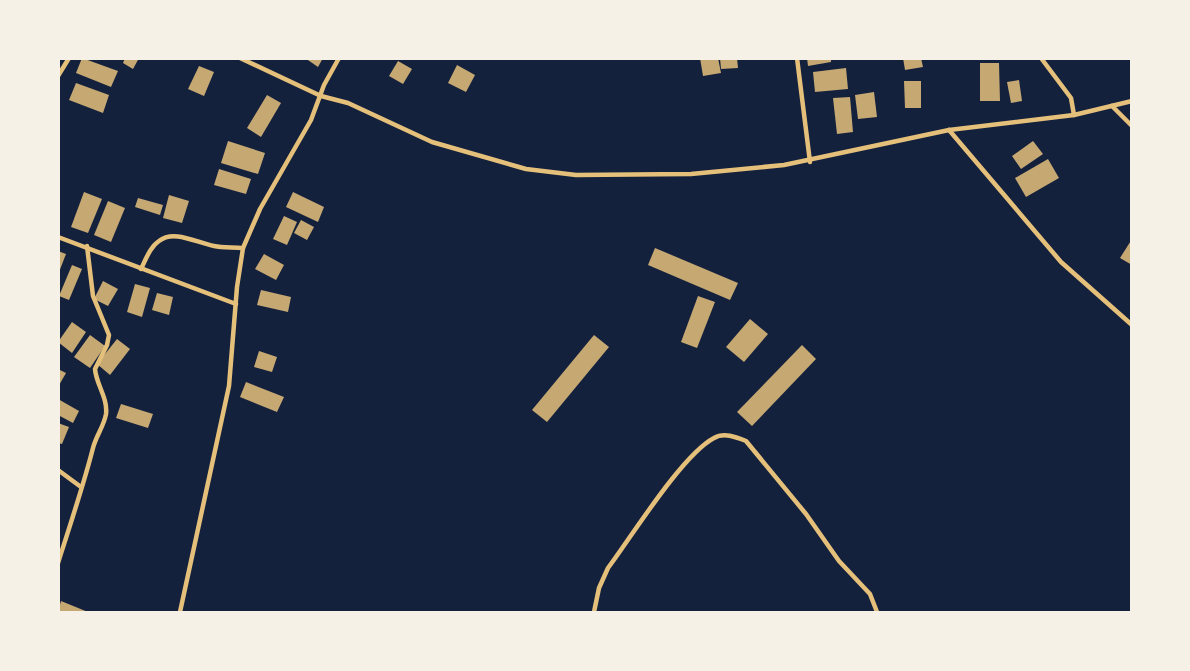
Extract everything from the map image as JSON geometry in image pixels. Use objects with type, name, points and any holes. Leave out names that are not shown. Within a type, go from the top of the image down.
[{"type":"street","points":[[58,76],[69,58]]},
{"type":"street","points":[[240,58],[321,96],[348,103],[403,131],[465,153],[550,174],[584,176],[691,174],[810,162],[949,130],[1074,115],[1131,101]]},
{"type":"street","points":[[180,612],[232,371],[236,304],[243,248],[260,209],[311,120],[339,58]]},
{"type":"street","points":[[797,58],[810,162]]},
{"type":"street","points":[[1041,58],[1071,98],[1074,115]]},
{"type":"street","points":[[1112,106],[1131,126]]},
{"type":"street","points":[[949,130],[1061,261],[1131,325]]},
{"type":"street","points":[[141,269],[150,250],[159,240],[168,236],[180,236],[215,246],[243,248]]},
{"type":"street","points":[[58,237],[236,304]]},
{"type":"street","points":[[58,563],[106,416],[106,406],[95,369],[107,345],[109,335],[93,296],[87,246]]},
{"type":"street","points":[[594,612],[599,588],[608,568],[691,456],[716,436],[732,436],[746,441],[807,514],[839,561],[870,594],[877,612]]},
{"type":"street","points":[[58,470],[81,487]]},
{"type":"building","points":[[82,58],[118,71],[111,87],[76,73]]},
{"type":"building","points":[[125,58],[139,58],[133,69],[123,63]]},
{"type":"building","points":[[305,58],[323,58],[318,67]]},
{"type":"building","points":[[700,58],[718,58],[721,73],[703,76]]},
{"type":"building","points":[[720,58],[737,58],[738,68],[721,69]]},
{"type":"building","points":[[807,58],[831,58],[831,62],[808,66]]},
{"type":"building","points":[[903,58],[921,58],[923,67],[905,70]]},
{"type":"building","points":[[398,61],[412,69],[403,84],[389,76]]},
{"type":"building","points":[[980,63],[999,63],[1000,101],[980,101]]},
{"type":"building","points":[[457,65],[475,75],[466,92],[448,83]]},
{"type":"building","points":[[199,66],[214,72],[204,96],[188,89]]},
{"type":"building","points":[[846,68],[848,89],[815,92],[813,72]]},
{"type":"building","points":[[1019,80],[1022,101],[1011,103],[1007,82]]},
{"type":"building","points":[[904,81],[921,81],[921,108],[905,108]]},
{"type":"building","points":[[76,83],[109,95],[103,113],[69,100]]},
{"type":"building","points":[[874,92],[877,117],[858,119],[855,95]]},
{"type":"building","points":[[267,95],[281,103],[261,137],[247,128]]},
{"type":"building","points":[[850,97],[853,132],[837,134],[833,98]]},
{"type":"building","points":[[228,141],[265,153],[258,174],[221,163]]},
{"type":"building","points":[[1033,141],[1043,154],[1021,169],[1012,156]]},
{"type":"building","points":[[1048,159],[1059,178],[1026,197],[1015,178]]},
{"type":"building","points":[[219,169],[251,179],[246,194],[214,185]]},
{"type":"building","points":[[84,192],[102,199],[88,233],[71,227]]},
{"type":"building","points":[[293,192],[324,207],[318,222],[286,207]]},
{"type":"building","points":[[169,195],[189,201],[182,223],[163,218]]},
{"type":"building","points":[[138,198],[163,205],[160,215],[135,207]]},
{"type":"building","points":[[108,201],[125,208],[111,242],[94,235]]},
{"type":"building","points":[[284,216],[297,222],[287,245],[273,239]]},
{"type":"building","points":[[301,220],[314,227],[307,240],[294,233]]},
{"type":"building","points":[[1132,239],[1132,265],[1120,258]]},
{"type":"building","points":[[655,248],[738,283],[730,300],[648,265]]},
{"type":"building","points":[[58,251],[66,254],[59,272],[58,272]]},
{"type":"building","points":[[264,254],[284,265],[276,280],[255,269]]},
{"type":"building","points":[[72,265],[82,269],[69,300],[59,296]]},
{"type":"building","points":[[103,281],[118,289],[108,306],[94,299]]},
{"type":"building","points":[[135,284],[150,288],[142,317],[127,312]]},
{"type":"building","points":[[261,290],[291,297],[288,312],[257,305]]},
{"type":"building","points":[[157,293],[173,297],[169,315],[152,310]]},
{"type":"building","points":[[698,296],[715,302],[697,348],[681,342]]},
{"type":"building","points":[[750,319],[768,334],[744,362],[726,347]]},
{"type":"building","points":[[72,322],[86,332],[72,353],[58,342]]},
{"type":"building","points":[[90,335],[105,346],[90,368],[74,357]]},
{"type":"building","points":[[594,335],[609,347],[547,422],[532,410]]},
{"type":"building","points":[[117,339],[130,349],[110,375],[97,364]]},
{"type":"building","points":[[802,345],[816,359],[752,426],[737,412]]},
{"type":"building","points":[[259,351],[277,357],[272,372],[254,367]]},
{"type":"building","points":[[58,369],[66,373],[58,387]]},
{"type":"building","points":[[246,382],[284,397],[277,412],[240,397]]},
{"type":"building","points":[[58,399],[79,411],[73,423],[58,415]]},
{"type":"building","points":[[121,404],[153,414],[148,428],[116,418]]},
{"type":"building","points":[[58,423],[69,427],[62,444],[58,443]]},
{"type":"building","points":[[61,601],[88,612],[58,612]]}]
